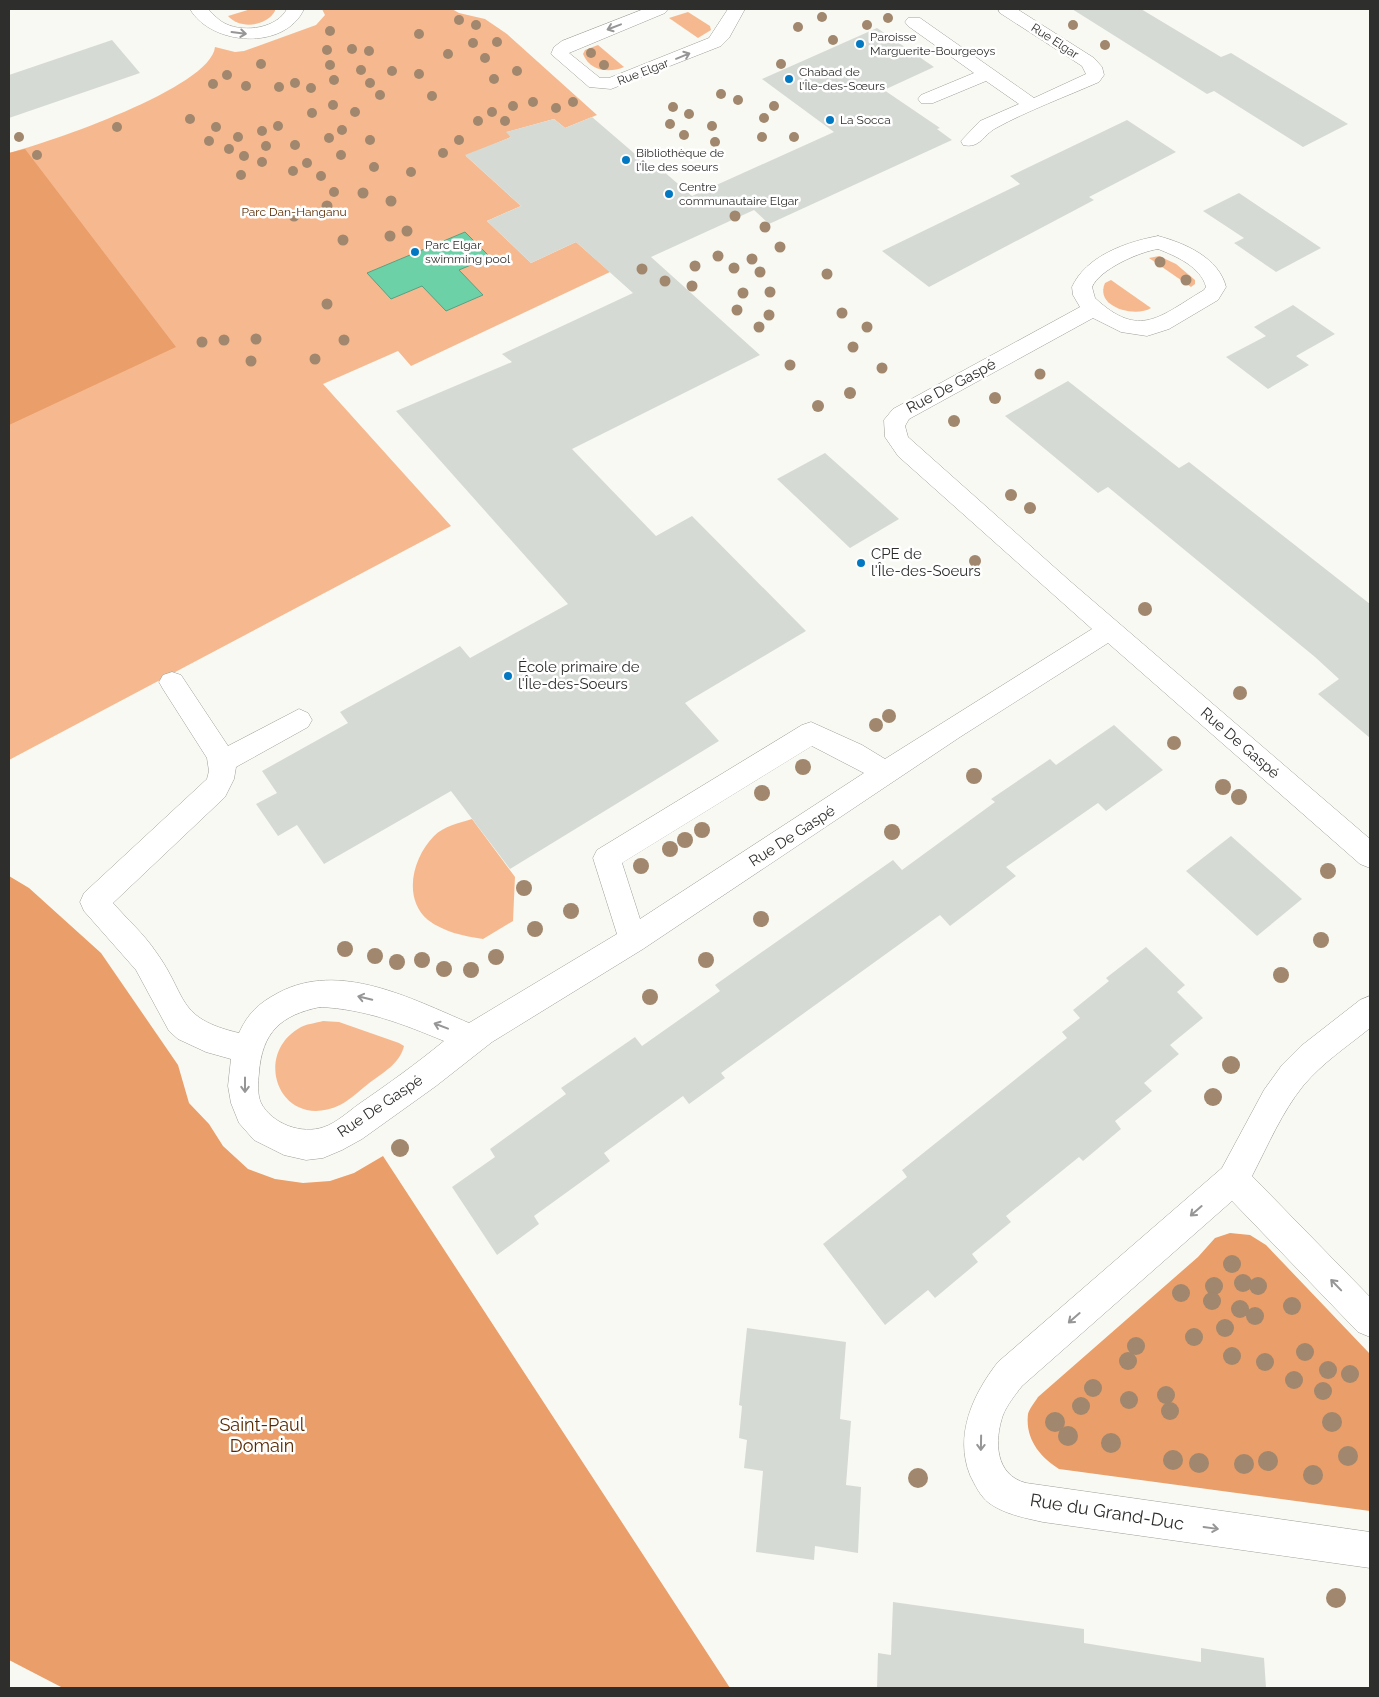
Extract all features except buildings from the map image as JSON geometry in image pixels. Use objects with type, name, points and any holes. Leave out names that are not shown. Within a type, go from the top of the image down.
[{"type":"street","points":[[198,9],[221,29],[245,34],[277,27],[292,16],[295,9]]},
{"type":"street","name":"Rue Elgar","points":[[659,9],[568,45],[563,48],[560,54],[595,83],[610,84],[715,42],[720,38],[736,9]]},
{"type":"street","name":"Rue Elgar","points":[[1006,9],[1088,62],[1095,71],[1093,78],[1032,105]]},
{"type":"street","points":[[914,22],[1032,105]]},
{"type":"street","points":[[927,99],[986,74]]},
{"type":"street","points":[[970,141],[987,126],[1032,105]]},
{"type":"street","points":[[1158,242],[1176,248],[1205,268],[1212,274],[1216,282],[1215,289],[1211,295],[1149,329],[1128,328],[1094,309],[1082,293],[1082,285],[1087,276],[1148,243],[1158,242]]},
{"type":"street","name":"Rue De Gaspé","points":[[1094,309],[901,414],[895,420],[893,427],[894,435],[901,445],[1110,630],[1370,856]]},
{"type":"street","name":"Rue De Gaspé","points":[[471,1038],[380,1002],[329,993],[299,997],[281,1004],[255,1030],[247,1049],[244,1087],[247,1105],[255,1120],[266,1131],[282,1139],[301,1144],[316,1144],[347,1130],[423,1077],[471,1038],[632,940],[1110,630]]},
{"type":"street","points":[[172,682],[222,762],[223,777],[216,789],[94,902],[146,961],[179,1021],[189,1029],[217,1042],[247,1049]]},
{"type":"street","points":[[222,762],[299,720]]},
{"type":"street","points":[[632,940],[607,858],[811,733],[853,753],[887,774]]},
{"type":"street","name":"Rue du Grand-Duc","points":[[1370,1010],[1312,1056],[1293,1075],[1275,1100],[1233,1179],[1017,1368],[997,1389],[981,1427],[980,1452],[987,1472],[1000,1490],[1043,1504],[1370,1550]]},
{"type":"street","points":[[1233,1179],[1370,1320]]},
{"type":"green space","points":[[251,9],[275,9],[275,11],[260,23],[246,25],[228,16]]},
{"type":"green space","name":"Parc Dan-Hanganu","points":[[322,9],[452,9],[459,13],[485,19],[507,34],[597,115],[565,128],[554,119],[507,132],[511,137],[466,156],[521,206],[487,221],[531,263],[576,242],[610,272],[411,366],[398,351],[323,384],[451,526],[9,760],[9,153],[90,126],[158,96],[186,79],[207,63],[215,47],[235,52],[244,51],[316,25],[325,15]]},
{"type":"green space","points":[[688,12],[710,26],[711,30],[698,38],[669,18]]},
{"type":"green space","points":[[598,45],[624,67],[613,70],[601,70],[590,64],[583,54],[585,50]]},
{"type":"green space","points":[[25,149],[176,347],[9,425],[9,153]]},
{"type":"green space","points":[[1159,256],[1176,264],[1195,280],[1195,284],[1191,287],[1149,258]]},
{"type":"green space","points":[[1111,280],[1151,308],[1136,312],[1127,311],[1111,304],[1105,298],[1103,291],[1105,283]]},
{"type":"green space","points":[[472,819],[515,877],[513,921],[483,939],[454,933],[428,920],[420,911],[415,901],[413,889],[416,866],[434,836],[452,825]]},
{"type":"green space","name":"Saint-Paul Domain","points":[[9,876],[29,888],[101,953],[178,1065],[189,1103],[209,1124],[223,1146],[248,1169],[275,1179],[303,1183],[330,1181],[354,1173],[383,1156],[730,1688],[63,1688],[9,1660]]},
{"type":"green space","points":[[323,1021],[339,1022],[404,1046],[399,1058],[390,1068],[344,1103],[319,1111],[302,1109],[288,1100],[279,1087],[275,1071],[277,1055],[286,1040],[301,1027]]},
{"type":"green space","points":[[1230,1233],[1250,1235],[1266,1245],[1370,1354],[1370,1511],[1059,1469],[1040,1453],[1031,1439],[1028,1414],[1038,1397],[1198,1257],[1215,1238]]},
{"type":"shaded area","points":[[465,232],[490,257],[459,270],[483,295],[446,311],[422,286],[391,299],[367,273]]},
{"type":"place","name":"Paroisse Marguerite-Bourgeoys","points":[[860,44]]},
{"type":"place","name":"Chabad de l'Île-des-Sœurs","points":[[789,79]]},
{"type":"place","name":"La Socca","points":[[830,120]]},
{"type":"place","name":"Bibliothèque de l'Île des soeurs","points":[[626,160]]},
{"type":"place","name":"Centre communautaire Elgar","points":[[669,194]]},
{"type":"place","name":"Parc Elgar swimming pool","points":[[415,252]]},
{"type":"place","name":"CPE de l'Île-des-Soeurs","points":[[861,563]]},
{"type":"place","name":"École primaire de l'Île-des-Soeurs","points":[[508,676]]}]
